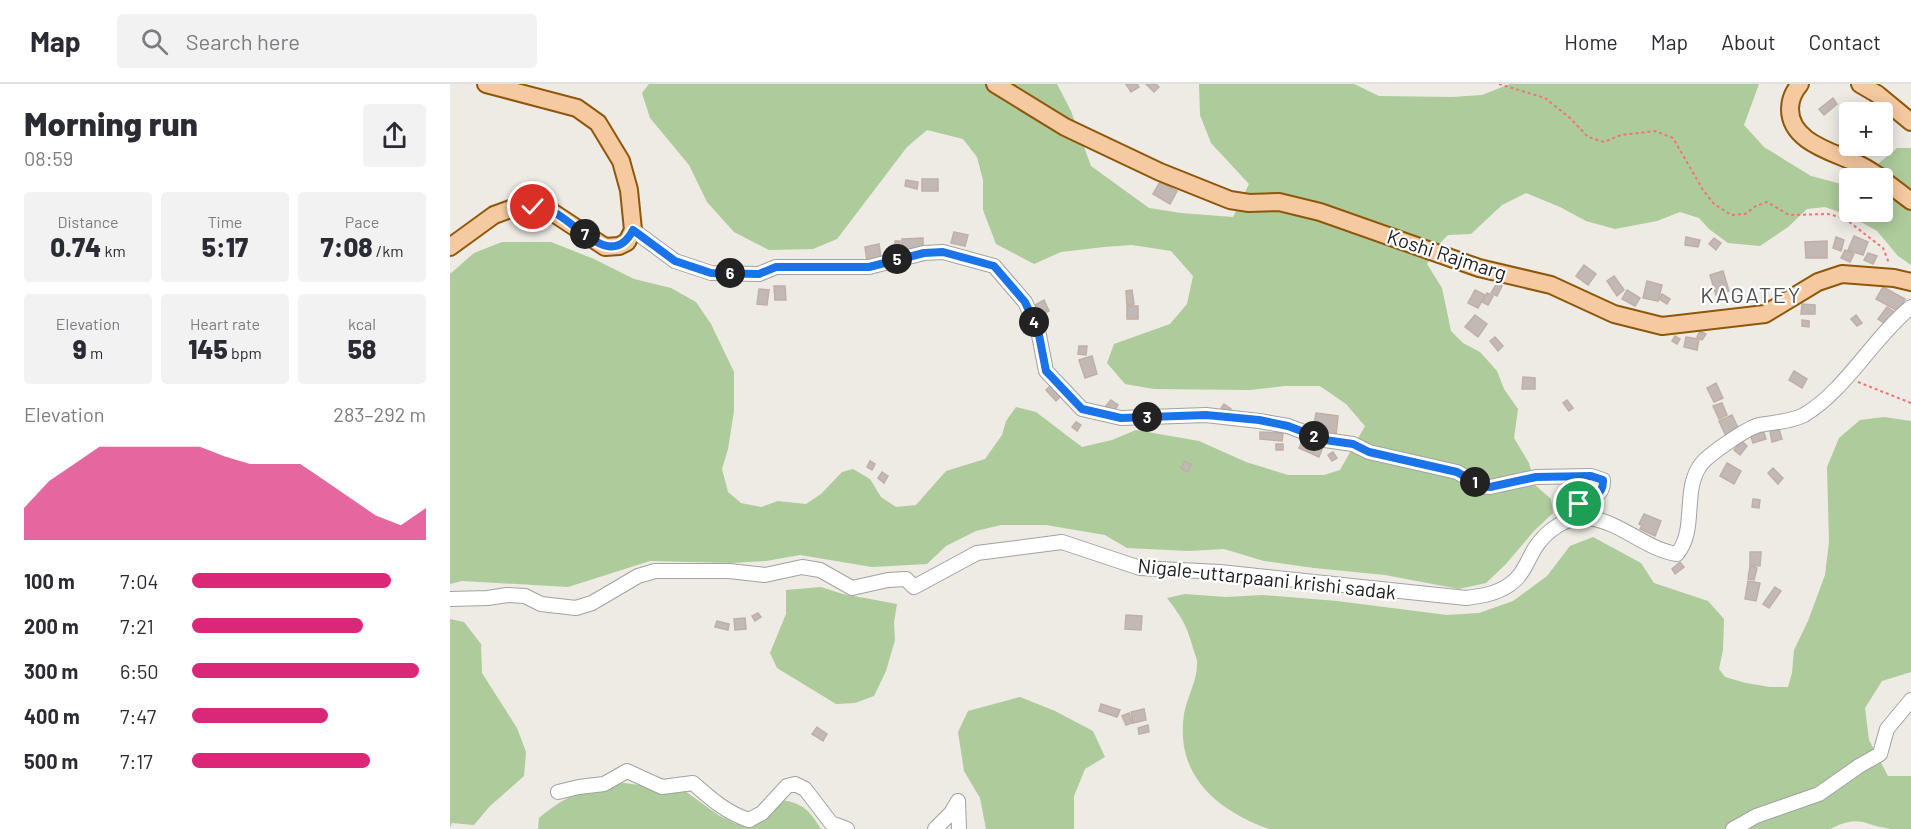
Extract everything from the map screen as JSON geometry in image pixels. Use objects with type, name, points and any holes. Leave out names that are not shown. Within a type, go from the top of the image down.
[{"type":"main road","points":[[450,247],[494,215],[519,206],[549,210],[605,247],[619,246],[627,242],[633,230],[629,190],[621,161],[598,123],[577,108],[486,84]]},
{"type":"main road","name":"Koshi Rajmarg","points":[[995,84],[1065,128],[1160,172],[1230,200],[1249,203],[1279,202],[1320,212],[1479,268],[1551,285],[1614,314],[1662,326],[1765,314],[1818,282],[1842,274],[1894,278],[1911,282]]},
{"type":"main road","points":[[1800,84],[1792,97],[1790,107],[1794,127],[1822,149],[1865,168]]},
{"type":"main road","points":[[1860,84],[1877,94],[1911,122]]},
{"type":"main road","points":[[1893,187],[1911,201]]},
{"type":"street","points":[[633,230],[675,261],[711,273],[759,274],[776,267],[869,267],[924,253],[943,252],[994,266],[1025,302],[1038,330],[1046,371],[1082,409],[1121,418],[1206,415],[1259,420],[1288,426],[1325,440],[1353,444],[1369,452],[1457,472],[1481,486],[1490,487],[1536,477],[1591,476],[1603,480],[1604,484],[1598,496],[1579,504],[1573,519],[1587,518],[1607,522],[1665,552],[1677,554],[1685,545],[1693,480],[1702,464],[1719,448],[1756,425],[1803,416],[1829,395],[1911,307]]},
{"type":"street","name":"Nigale-uttarpaani krishi sadak","points":[[450,600],[507,595],[525,596],[541,604],[576,608],[592,603],[638,576],[655,571],[729,571],[765,575],[802,567],[820,570],[852,588],[888,580],[906,579],[914,587],[977,553],[1062,542],[1140,568],[1220,572],[1466,598],[1495,593],[1511,585],[1548,533],[1560,524],[1573,519]]},
{"type":"street","points":[[1733,829],[1756,816],[1819,794],[1858,766],[1880,754],[1887,729],[1911,700]]},
{"type":"street","points":[[558,792],[604,784],[627,771],[662,787],[693,783],[715,803],[749,820],[762,813],[787,786],[795,784],[805,789],[831,823],[847,829]]},
{"type":"street","points":[[935,829],[951,813],[958,801],[959,829]]},
{"type":"path","points":[[1499,84],[1545,98],[1570,118],[1588,137],[1604,142],[1620,135],[1640,131],[1655,131],[1673,138],[1703,190],[1714,204],[1731,214],[1744,214],[1767,202],[1789,215],[1828,214],[1844,218],[1883,248],[1894,278]]},
{"type":"path","points":[[1854,382],[1862,382],[1911,404]]},
{"type":"green space","points":[[649,84],[1057,84],[1071,111],[1091,166],[1149,208],[1233,217],[1249,184],[1211,143],[1200,115],[1199,84],[1354,84],[1379,96],[1452,97],[1482,95],[1510,84],[1759,84],[1744,125],[1764,147],[1811,176],[1839,183],[1839,212],[1825,207],[1807,209],[1788,227],[1760,246],[1728,243],[1709,229],[1699,218],[1680,212],[1657,221],[1615,229],[1586,221],[1526,193],[1502,205],[1471,234],[1448,235],[1438,245],[1427,264],[1442,288],[1451,331],[1463,343],[1480,352],[1497,371],[1504,389],[1518,409],[1514,438],[1529,463],[1535,485],[1551,499],[1553,513],[1486,583],[1459,589],[1385,575],[1264,561],[1224,549],[1189,551],[1127,548],[1105,535],[1046,525],[1001,525],[976,531],[946,546],[927,564],[872,567],[800,555],[766,561],[732,563],[650,561],[568,587],[462,581],[450,584],[450,274],[474,253],[502,242],[551,242],[594,259],[634,279],[671,288],[696,302],[711,324],[734,372],[734,411],[728,449],[722,469],[728,492],[741,503],[761,507],[778,501],[806,504],[821,494],[842,472],[853,469],[870,479],[881,497],[896,507],[916,505],[946,471],[985,459],[1002,435],[1006,421],[1016,407],[1036,412],[1082,447],[1112,440],[1136,430],[1199,441],[1246,462],[1288,475],[1324,475],[1340,470],[1365,426],[1346,404],[1320,386],[1284,386],[1250,390],[1154,389],[1125,384],[1107,363],[1114,344],[1170,324],[1187,304],[1193,276],[1171,251],[1132,245],[1104,247],[1061,252],[1034,264],[996,244],[983,210],[983,180],[977,157],[963,139],[927,130],[907,147],[837,239],[813,249],[769,250],[734,232],[707,202],[689,165],[650,118],[642,93]]},
{"type":"green space","points":[[1897,148],[1911,148],[1911,265],[1898,256],[1877,231],[1861,222],[1893,222],[1893,168],[1873,168],[1887,156],[1893,156],[1893,151]]},
{"type":"green space","points":[[1884,417],[1911,421],[1911,672],[1882,681],[1865,708],[1869,740],[1888,776],[1911,776],[1911,829],[1891,829],[1855,821],[1830,829],[1269,829],[1232,812],[1216,800],[1193,772],[1186,755],[1183,736],[1184,714],[1197,671],[1197,661],[1184,623],[1167,598],[1185,594],[1226,597],[1263,595],[1337,601],[1447,615],[1479,613],[1513,601],[1547,576],[1570,546],[1593,537],[1641,563],[1654,583],[1708,601],[1724,619],[1723,650],[1719,669],[1725,677],[1770,687],[1788,687],[1794,650],[1808,621],[1825,575],[1829,542],[1827,467],[1839,438],[1860,420]]},
{"type":"green space","points":[[821,587],[843,594],[897,604],[894,622],[895,640],[886,671],[874,696],[855,703],[836,704],[777,668],[770,653],[786,614],[786,590]]},
{"type":"green space","points":[[450,619],[464,622],[481,644],[482,673],[517,728],[526,752],[524,776],[489,807],[474,825],[452,823],[450,827]]},
{"type":"green space","points":[[1020,697],[1055,711],[1093,731],[1105,757],[1085,769],[1074,796],[1074,829],[986,829],[980,798],[964,771],[958,732],[968,711]]},
{"type":"green space","points":[[624,783],[685,791],[718,815],[736,824],[747,824],[782,800],[805,809],[821,829],[538,829],[539,818],[578,793]]},
{"type":"building","points":[[1126,84],[1137,84],[1139,87],[1131,92]]},
{"type":"building","points":[[1146,84],[1156,84],[1159,87],[1154,92]]},
{"type":"building","points":[[1833,98],[1837,104],[1824,115],[1819,109]]},
{"type":"building","points":[[922,179],[938,179],[938,191],[922,191]]},
{"type":"building","points":[[906,180],[918,182],[917,189],[905,186]]},
{"type":"building","points":[[1160,182],[1177,191],[1170,204],[1153,194]]},
{"type":"building","points":[[954,232],[968,235],[965,246],[951,243]]},
{"type":"building","points":[[1854,236],[1868,242],[1863,255],[1848,250]]},
{"type":"building","points":[[1686,237],[1700,240],[1698,247],[1685,245]]},
{"type":"building","points":[[1836,237],[1844,240],[1841,251],[1833,248]]},
{"type":"building","points":[[923,238],[923,248],[912,248],[912,254],[902,254],[902,239]]},
{"type":"building","points":[[1714,238],[1721,243],[1716,250],[1709,244]]},
{"type":"building","points":[[895,241],[900,241],[900,248],[895,248]]},
{"type":"building","points":[[1827,241],[1827,258],[1806,258],[1805,242]]},
{"type":"building","points":[[879,244],[881,258],[867,261],[865,247]]},
{"type":"building","points":[[1845,250],[1854,254],[1850,262],[1841,258]]},
{"type":"building","points":[[1868,253],[1877,256],[1873,264],[1864,260]]},
{"type":"building","points":[[1584,265],[1596,274],[1588,285],[1576,276]]},
{"type":"building","points":[[1723,271],[1729,291],[1716,295],[1710,275]]},
{"type":"building","points":[[1614,276],[1624,290],[1617,296],[1607,281]]},
{"type":"building","points":[[1647,281],[1662,285],[1658,301],[1643,298]]},
{"type":"building","points":[[1497,283],[1502,286],[1497,296],[1491,293]]},
{"type":"building","points":[[774,286],[785,286],[786,300],[775,300]]},
{"type":"building","points":[[1883,287],[1905,299],[1898,311],[1876,299]]},
{"type":"building","points":[[759,289],[769,290],[767,305],[757,304]]},
{"type":"building","points":[[1132,290],[1134,304],[1127,305],[1126,291]]},
{"type":"building","points":[[1475,290],[1485,295],[1478,308],[1468,303]]},
{"type":"building","points":[[1627,290],[1640,298],[1635,306],[1622,299]]},
{"type":"building","points":[[1487,293],[1493,296],[1488,305],[1482,302]]},
{"type":"building","points":[[1662,294],[1670,299],[1667,304],[1659,299]]},
{"type":"building","points":[[1044,300],[1049,311],[1040,316],[1035,305]]},
{"type":"building","points":[[1802,304],[1815,305],[1815,314],[1801,314]]},
{"type":"building","points":[[1127,306],[1138,306],[1138,319],[1127,319]]},
{"type":"building","points":[[1887,307],[1896,313],[1887,325],[1878,319]]},
{"type":"building","points":[[1475,315],[1487,324],[1478,337],[1465,327]]},
{"type":"building","points":[[1856,315],[1862,323],[1857,326],[1851,319]]},
{"type":"building","points":[[1802,320],[1809,321],[1809,327],[1802,326]]},
{"type":"building","points":[[1029,326],[1031,331],[1024,333],[1023,328]]},
{"type":"building","points":[[1700,331],[1706,334],[1702,340],[1697,337]]},
{"type":"building","points":[[1675,336],[1680,339],[1677,344],[1672,341]]},
{"type":"building","points":[[1495,337],[1503,346],[1498,351],[1490,341]]},
{"type":"building","points":[[1686,337],[1699,339],[1697,350],[1684,347]]},
{"type":"building","points":[[1079,346],[1087,346],[1086,355],[1078,354]]},
{"type":"building","points":[[1092,356],[1097,374],[1085,378],[1079,360]]},
{"type":"building","points":[[1794,371],[1807,379],[1802,388],[1789,380]]},
{"type":"building","points":[[1523,377],[1535,378],[1535,389],[1522,389]]},
{"type":"building","points":[[1716,383],[1723,398],[1714,402],[1707,388]]},
{"type":"building","points":[[1051,385],[1061,396],[1056,401],[1046,390]]},
{"type":"building","points":[[1111,400],[1118,405],[1113,413],[1105,407]]},
{"type":"building","points":[[1567,400],[1573,408],[1569,411],[1563,403]]},
{"type":"building","points":[[1722,403],[1727,415],[1719,419],[1713,406]]},
{"type":"building","points":[[1224,404],[1231,409],[1228,413],[1221,408]]},
{"type":"building","points":[[1316,413],[1338,416],[1336,435],[1313,431]]},
{"type":"building","points":[[1732,415],[1739,430],[1726,436],[1719,421]]},
{"type":"building","points":[[1076,422],[1081,425],[1077,431],[1072,427]]},
{"type":"building","points":[[1779,429],[1782,439],[1772,442],[1770,431]]},
{"type":"building","points":[[1763,430],[1766,439],[1753,443],[1750,434]]},
{"type":"building","points":[[1260,432],[1283,433],[1282,441],[1260,439]]},
{"type":"building","points":[[1305,434],[1325,442],[1319,457],[1299,448]]},
{"type":"building","points":[[1742,441],[1747,446],[1740,455],[1734,450]]},
{"type":"building","points":[[1276,444],[1283,444],[1283,450],[1276,450]]},
{"type":"building","points":[[1333,452],[1337,458],[1332,461],[1328,455]]},
{"type":"building","points":[[870,461],[875,464],[872,470],[867,467]]},
{"type":"building","points":[[1185,461],[1191,465],[1187,472],[1181,468]]},
{"type":"building","points":[[1727,463],[1741,471],[1734,484],[1720,476]]},
{"type":"building","points":[[1773,468],[1783,478],[1778,484],[1768,473]]},
{"type":"building","points":[[882,472],[888,476],[884,483],[878,478]]},
{"type":"building","points":[[1753,499],[1760,500],[1759,508],[1752,507]]},
{"type":"building","points":[[1644,514],[1661,521],[1655,536],[1640,529],[1642,525],[1639,524]]},
{"type":"building","points":[[1750,552],[1761,552],[1760,566],[1750,565]]},
{"type":"building","points":[[1680,562],[1684,567],[1675,574],[1672,569]]},
{"type":"building","points":[[1750,566],[1757,568],[1754,580],[1748,579]]},
{"type":"building","points":[[1748,581],[1760,583],[1756,601],[1745,599]]},
{"type":"building","points":[[1775,587],[1781,591],[1769,608],[1763,604]]},
{"type":"building","points":[[758,613],[761,617],[755,621],[752,616]]},
{"type":"building","points":[[1126,615],[1142,616],[1141,630],[1125,629]]},
{"type":"building","points":[[745,618],[746,629],[735,630],[734,619]]},
{"type":"building","points":[[717,621],[729,624],[728,630],[715,627]]},
{"type":"building","points":[[1101,704],[1120,710],[1117,717],[1099,711]]},
{"type":"building","points":[[1144,709],[1146,720],[1133,723],[1131,712]]},
{"type":"building","points":[[1129,713],[1132,723],[1126,725],[1122,716]]},
{"type":"building","points":[[1148,725],[1149,732],[1139,734],[1138,728]]},
{"type":"building","points":[[817,727],[827,734],[823,741],[812,734]]},
{"type":"district","name":"KAGATEY","points":[[1751,294]]},
{"type":"route","points":[[533,207],[549,210],[605,247],[619,246],[627,242],[633,230],[675,261],[711,273],[759,274],[776,267],[869,267],[924,253],[943,252],[961,256],[994,266],[1014,286],[1025,302],[1038,330],[1046,371],[1082,409],[1121,418],[1206,415],[1259,420],[1288,426],[1325,440],[1353,444],[1369,452],[1457,472],[1481,486],[1499,486],[1536,477],[1591,476],[1603,480],[1604,484],[1598,496],[1579,504]]}]
